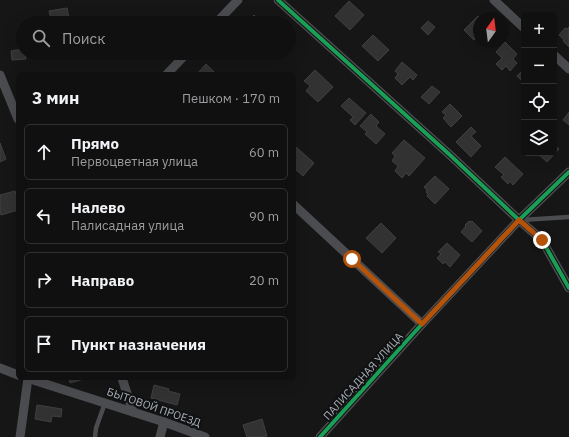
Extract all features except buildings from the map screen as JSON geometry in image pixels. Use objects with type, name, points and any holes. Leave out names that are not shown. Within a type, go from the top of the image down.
[{"type":"street","points":[[223,16],[238,0]]},
{"type":"street","points":[[278,0],[296,16]]},
{"type":"street","points":[[494,0],[521,25]]},
{"type":"street","points":[[296,16],[542,240],[569,288]]},
{"type":"street","points":[[557,58],[569,69]]},
{"type":"street","points":[[169,72],[180,60]]},
{"type":"street","points":[[0,75],[16,114]]},
{"type":"street","name":"ПАЛИСАДНАЯ УЛИЦА","points":[[320,437],[519,220],[569,172]]},
{"type":"street","points":[[296,207],[422,324]]},
{"type":"street","points":[[0,368],[16,374]]},
{"type":"street","points":[[20,437],[27,380]]},
{"type":"street","name":"БЫТОВОЙ ПРОЕЗД","points":[[33,380],[164,422],[205,437]]},
{"type":"street","points":[[123,380],[133,412]]},
{"type":"street","points":[[160,437],[164,422]]},
{"type":"lane","points":[[519,220],[569,217]]},
{"type":"lane","points":[[95,437],[96,428],[104,403]]},
{"type":"cycle path","points":[[278,0],[296,16]]},
{"type":"cycle path","points":[[296,16],[542,240],[569,288]]},
{"type":"cycle path","points":[[320,437],[519,220],[569,172]]},
{"type":"route","points":[[352,259],[422,324],[519,220],[542,240]]}]
